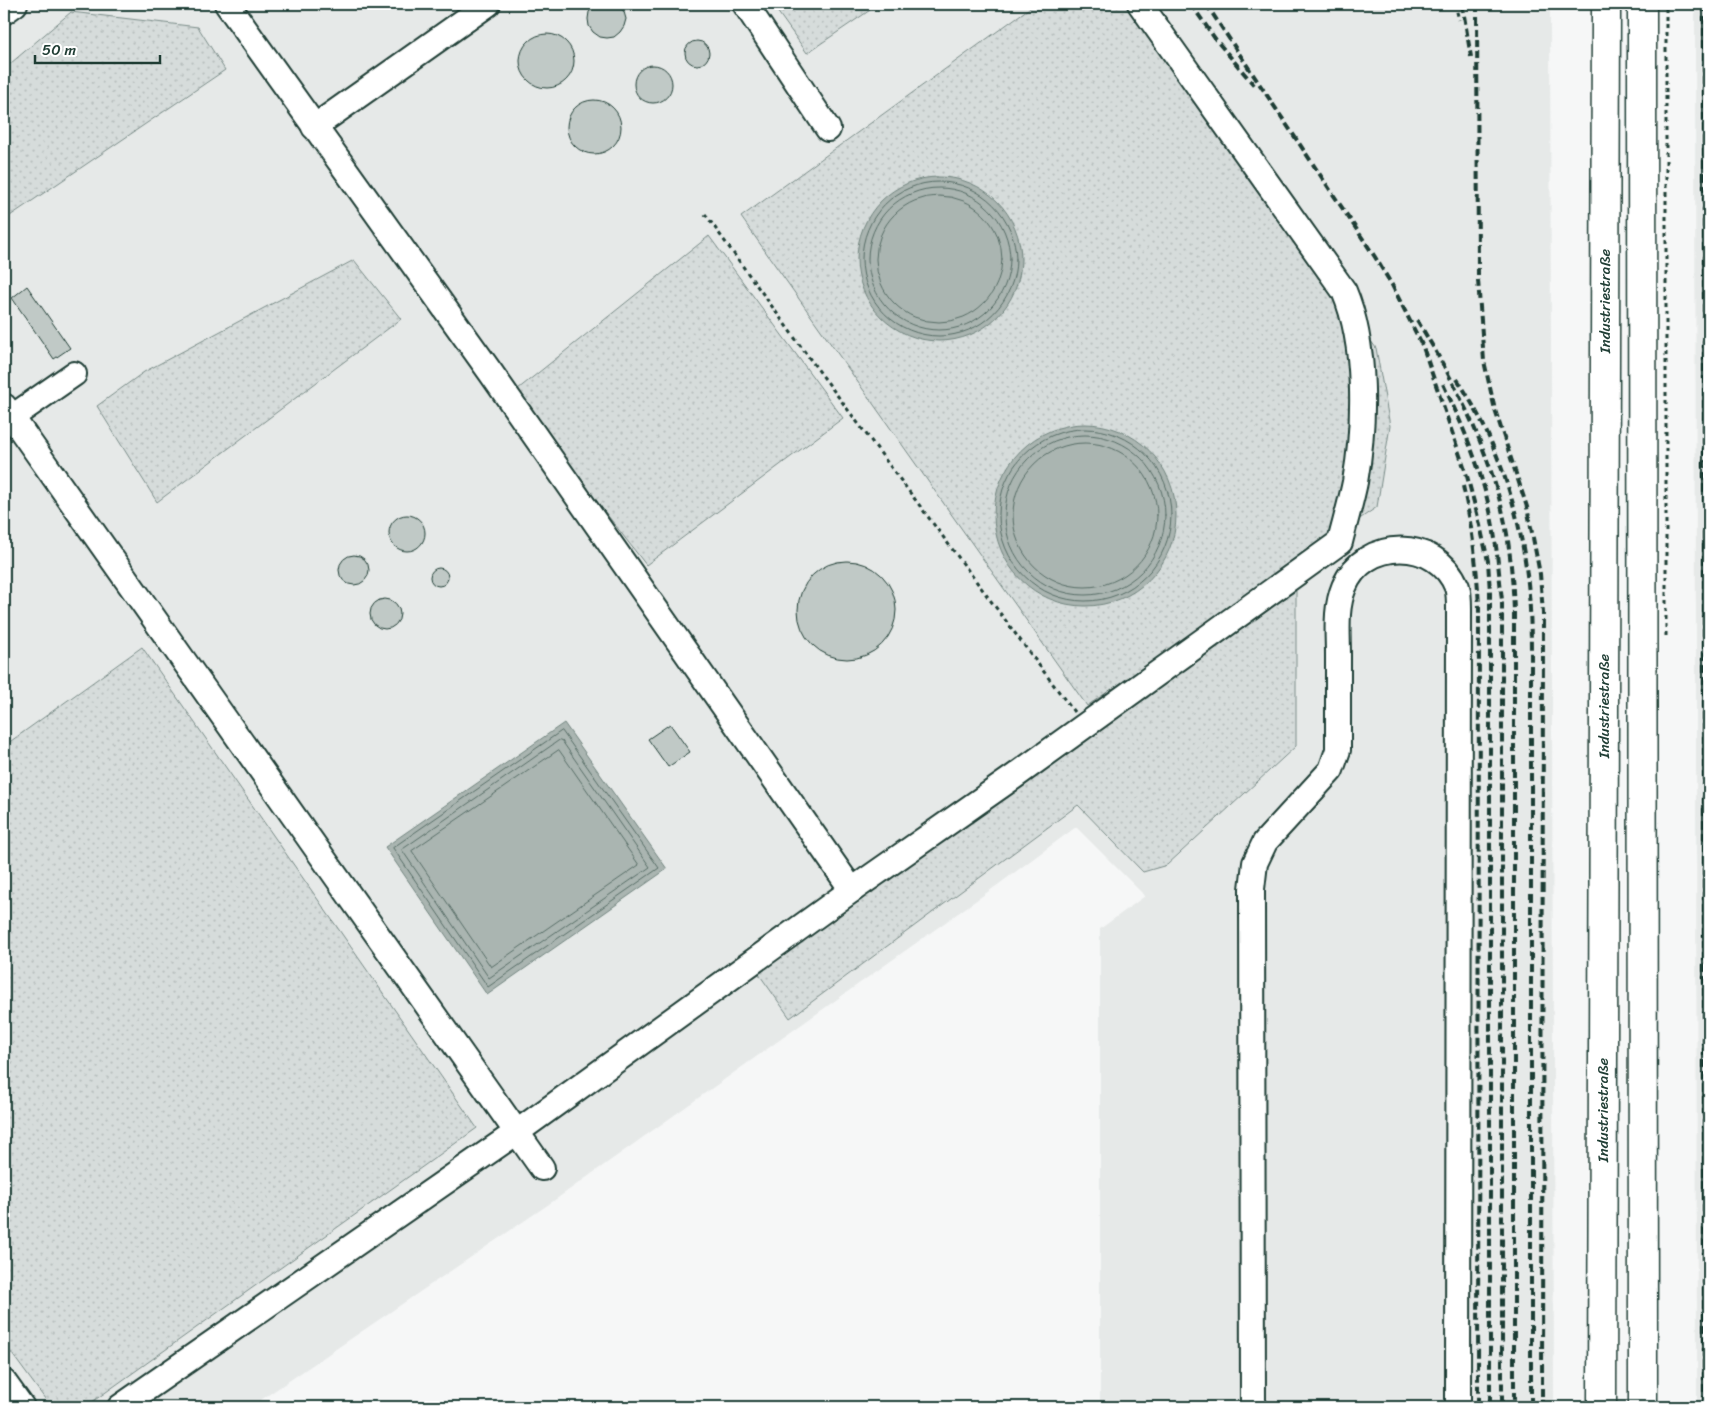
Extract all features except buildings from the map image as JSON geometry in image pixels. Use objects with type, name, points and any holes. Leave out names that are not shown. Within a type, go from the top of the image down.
[{"type":"highway","name":"Industriestraße","points":[[1602,1407],[1606,4]]},
{"type":"highway","points":[[1642,4],[1642,1407]]},
{"type":"lane","points":[[4,12],[15,4]]},
{"type":"lane","points":[[227,4],[491,373],[852,890]]},
{"type":"lane","points":[[314,126],[488,4]]},
{"type":"lane","points":[[745,4],[828,129]]},
{"type":"lane","points":[[120,1407],[518,1132],[852,890],[1340,542],[1355,484],[1360,448],[1362,400],[1358,344],[1350,306],[1344,291],[1140,4]]},
{"type":"lane","points":[[74,374],[8,412],[542,1168]]},
{"type":"lane","points":[[1253,1407],[1252,889],[1255,863],[1265,842],[1331,770],[1338,750],[1338,610],[1344,587],[1354,570],[1366,560],[1383,551],[1404,549],[1420,551],[1439,563],[1450,574],[1458,588],[1458,1407]]},
{"type":"lane","points":[[4,1382],[22,1407]]},
{"type":"path","points":[[1455,4],[1459,20]]},
{"type":"path","points":[[704,214],[1084,726]]},
{"type":"shaded area","points":[[4,4],[1550,4],[1554,1407],[1100,1407],[1100,929],[1145,896],[1076,827],[999,884],[552,1202],[253,1407],[4,1407]]},
{"type":"shaded area","points":[[772,4],[879,4],[807,53]]},
{"type":"shaded area","points":[[1035,4],[1126,4],[1376,348],[1390,426],[1377,507],[1087,706],[741,217]]},
{"type":"shaded area","points":[[1695,4],[1709,4],[1709,1407],[1697,1407]]},
{"type":"shaded area","points":[[71,12],[198,27],[225,70],[4,220],[4,69]]},
{"type":"shaded area","points":[[709,236],[843,418],[646,565],[513,393]]},
{"type":"shaded area","points":[[354,260],[401,319],[157,502],[97,406],[144,372]]},
{"type":"shaded area","points":[[1296,591],[1296,746],[1167,865],[1143,872],[1078,805],[790,1018],[756,970],[1141,693]]},
{"type":"shaded area","points":[[142,647],[477,1128],[85,1407],[51,1407],[4,1343],[4,746]]},
{"type":"water","points":[[947,177],[963,180],[978,186],[1003,207],[1012,220],[1018,235],[1021,259],[1020,275],[1012,298],[991,323],[978,332],[963,338],[931,341],[915,338],[900,332],[875,311],[866,298],[860,283],[857,251],[860,235],[866,220],[887,195],[900,186],[915,180]]},
{"type":"water","points":[[1094,424],[1103,425],[1128,434],[1150,450],[1166,472],[1175,497],[1175,533],[1166,558],[1150,580],[1128,596],[1112,602],[1094,606],[1076,606],[1067,605],[1042,596],[1027,586],[1014,573],[1004,558],[995,533],[994,506],[995,497],[1004,472],[1014,457],[1027,444],[1042,434],[1067,425]]},
{"type":"water","points":[[564,723],[667,869],[487,995],[385,847]]},
{"type":"railway","points":[[1191,4],[1216,40],[1254,85]]},
{"type":"railway","points":[[1206,4],[1392,285],[1423,347],[1467,476],[1488,561],[1490,592],[1490,1407]]},
{"type":"railway","points":[[1462,4],[1471,57]]},
{"type":"railway","points":[[1477,4],[1478,280],[1484,361],[1495,410],[1527,507],[1540,574],[1543,613],[1542,1407]]},
{"type":"railway","points":[[1704,4],[1704,1407]]},
{"type":"railway","points":[[1417,320],[1460,396],[1483,450],[1501,506],[1512,572],[1514,611],[1514,1407]]},
{"type":"railway","points":[[1457,379],[1483,424],[1503,473],[1518,524],[1529,598],[1531,655],[1531,1407]]},
{"type":"railway","points":[[1443,384],[1465,434],[1484,486],[1494,531],[1502,600],[1502,1407]]},
{"type":"railway","points":[[1463,486],[1474,546],[1479,607],[1478,1407]]}]
